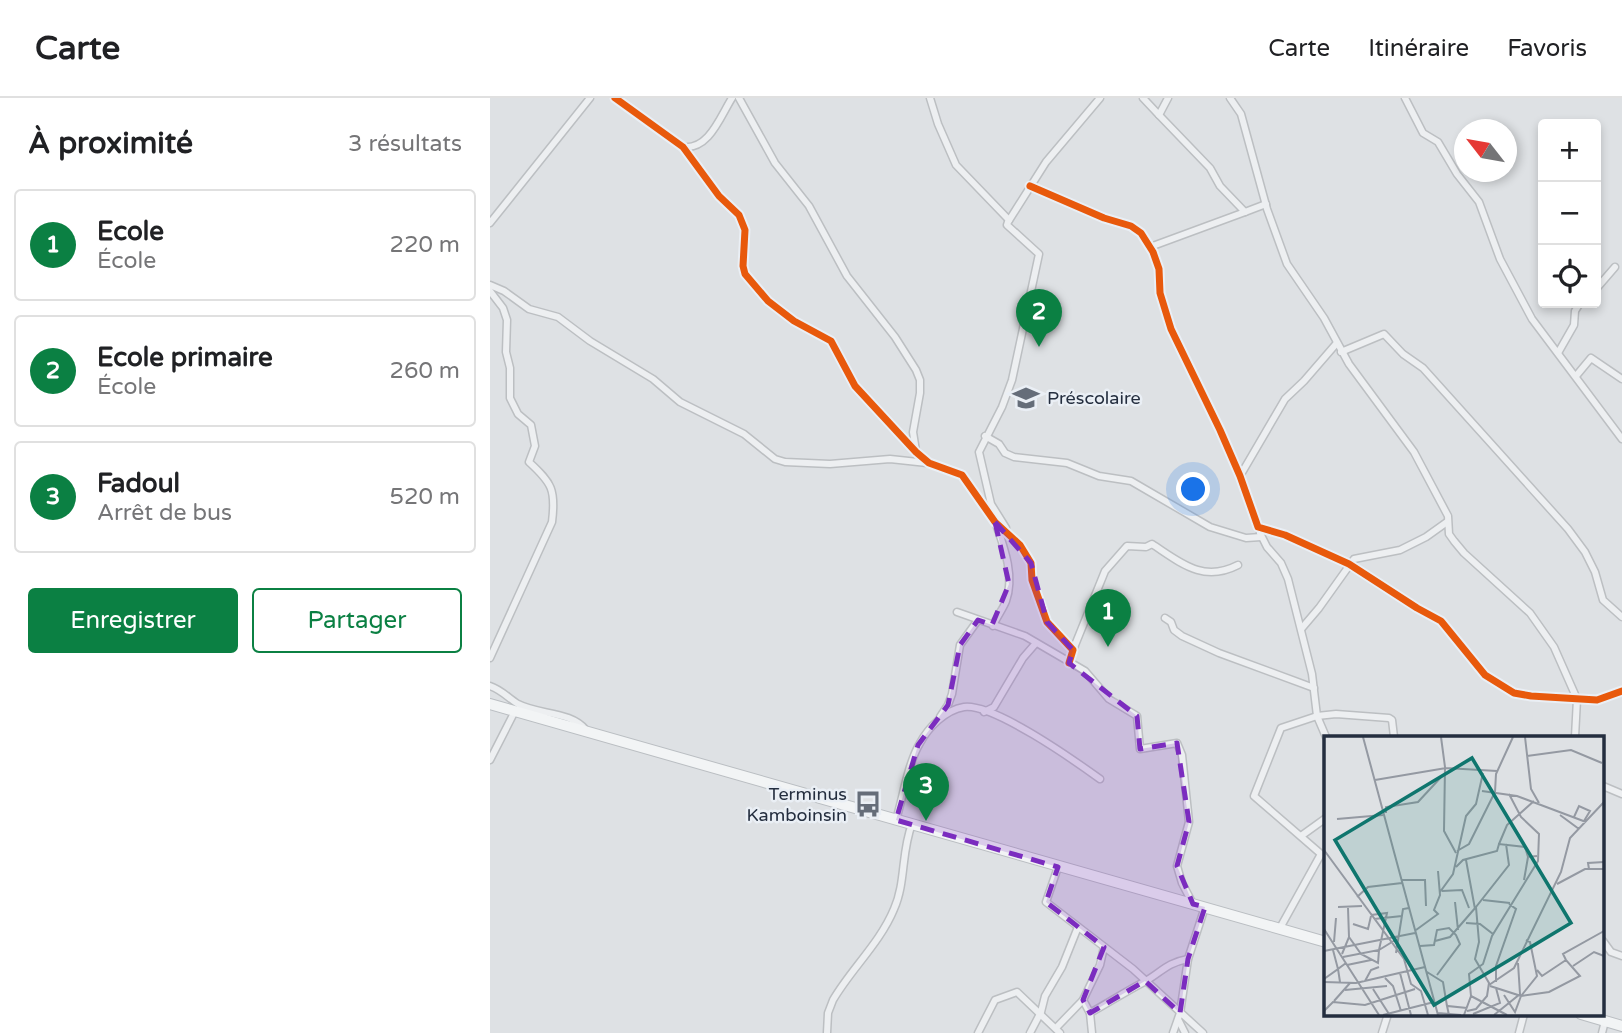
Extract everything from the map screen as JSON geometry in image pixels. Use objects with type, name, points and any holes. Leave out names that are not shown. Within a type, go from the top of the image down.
[{"type":"main road","points":[[490,704],[1324,941]]},
{"type":"main road","points":[[1588,1016],[1622,1026]]},
{"type":"street","points":[[490,223],[590,98]]},
{"type":"street","points":[[615,98],[683,147],[719,196],[742,221],[746,230],[743,266],[745,274],[768,301],[794,321],[831,341],[855,386],[929,463]]},
{"type":"street","points":[[683,147],[697,146],[705,141],[732,98]]},
{"type":"street","points":[[739,98],[775,163],[809,206],[847,276],[895,337],[916,370],[920,393],[914,432],[916,452]]},
{"type":"street","points":[[930,98],[956,165],[1009,220]]},
{"type":"street","points":[[1073,650],[1047,622],[1032,580],[1031,563],[991,504],[979,452],[1002,407],[1012,380],[1038,254],[1007,225],[1046,162],[1100,98]]},
{"type":"street","points":[[1143,98],[1210,168],[1220,186],[1245,212]]},
{"type":"street","points":[[1159,115],[1168,98]]},
{"type":"street","points":[[1230,98],[1241,114],[1266,204],[1287,264],[1324,318],[1341,352],[1414,452],[1448,516],[1449,534],[1464,553],[1530,612],[1554,648],[1577,699],[1575,736]]},
{"type":"street","points":[[1405,98],[1423,133],[1438,142],[1457,174],[1479,202],[1500,259],[1522,303],[1622,439]]},
{"type":"street","points":[[1030,186],[1104,218],[1131,226],[1142,233],[1150,247],[1159,269],[1160,293],[1171,328],[1240,476],[1261,537],[1284,570],[1302,628],[1317,716],[1326,736]]},
{"type":"street","points":[[1150,247],[1266,204]]},
{"type":"street","points":[[1601,283],[1615,267]]},
{"type":"street","points":[[490,285],[504,291],[529,309],[558,317],[590,341],[653,379],[680,402],[744,434],[775,458],[785,462],[830,464],[890,459],[929,463],[962,475],[995,522],[1010,535]]},
{"type":"street","points":[[490,291],[503,308],[507,320],[506,352],[510,368],[510,398],[518,414],[531,425],[535,446],[529,462],[540,471],[552,488],[554,502],[552,522],[490,658]]},
{"type":"street","points":[[1558,353],[1574,325],[1577,308]]},
{"type":"street","points":[[1341,352],[1384,334],[1403,354],[1423,368],[1568,529],[1585,552],[1595,572],[1603,600],[1622,617]]},
{"type":"street","points":[[1240,476],[1285,399],[1336,344]]},
{"type":"street","points":[[1576,376],[1591,358],[1622,379]]},
{"type":"street","points":[[985,436],[1014,457],[1067,463],[1099,476],[1131,481],[1210,527],[1246,538],[1261,537]]},
{"type":"street","points":[[992,626],[1006,601],[1009,584],[1007,558],[995,522]]},
{"type":"street","points":[[1302,628],[1354,559],[1400,550],[1426,537],[1447,522]]},
{"type":"street","points":[[1258,527],[1285,535],[1349,564],[1441,621],[1485,675],[1514,693],[1577,699],[1608,698],[1622,691]]},
{"type":"street","points":[[1069,663],[1100,579],[1127,546],[1146,547],[1152,544],[1190,568],[1204,572],[1224,573],[1238,565]]},
{"type":"street","points":[[957,612],[1016,632],[1085,671],[1109,699],[1137,716],[1140,749],[1177,743],[1186,779],[1189,822],[1177,866],[1193,904]]},
{"type":"street","points":[[1165,618],[1182,636],[1219,653],[1314,688]]},
{"type":"street","points":[[896,820],[918,745],[948,705],[960,646],[978,620]]},
{"type":"street","points":[[984,712],[994,707],[1023,658],[1036,643]]},
{"type":"street","points":[[490,685],[503,690],[522,705],[566,717],[584,726],[587,732]]},
{"type":"street","points":[[937,721],[953,710],[966,706],[984,712],[1024,729],[1100,779]]},
{"type":"street","points":[[490,760],[515,711]]},
{"type":"street","points":[[1280,928],[1324,856],[1254,796],[1281,728],[1317,716],[1389,718],[1392,720],[1394,736]]},
{"type":"street","points":[[1604,786],[1622,794]]},
{"type":"street","points":[[1301,836],[1324,819]]},
{"type":"street","points":[[827,1033],[828,1013],[833,1000],[886,926],[894,910],[902,887],[906,846],[912,824]]},
{"type":"street","points":[[1058,867],[1046,902],[1145,981],[1180,1017],[1203,1033]]},
{"type":"street","points":[[1173,1033],[1180,1017],[1188,959],[1205,907]]},
{"type":"street","points":[[1030,1033],[1078,927]]},
{"type":"street","points":[[1604,942],[1611,952],[1622,956]]},
{"type":"street","points":[[978,1033],[995,1000],[1017,992],[1058,1031],[1083,1000],[1100,965],[1104,947]]},
{"type":"street","points":[[1090,1013],[1173,962],[1188,959]]},
{"type":"street","points":[[1083,1000],[1090,1013],[1092,1033]]},
{"type":"street","points":[[1382,1033],[1387,1016]]},
{"type":"street","points":[[1519,1033],[1523,1016]]},
{"type":"street","points":[[1180,1017],[1185,1033]]},
{"type":"street","points":[[1602,1033],[1605,1021]]},
{"type":"highlighted area","points":[[995,522],[1031,563],[1047,622],[1073,650],[1069,663],[1137,716],[1140,749],[1177,743],[1189,822],[1177,866],[1193,904],[1205,907],[1188,959],[1180,1013],[1145,981],[1090,1013],[1083,1000],[1104,947],[1046,902],[1058,867],[896,820],[918,745],[948,705],[960,645],[978,620],[992,625],[1009,584]]},
{"type":"cycle path","points":[[615,98],[683,147],[719,196],[739,215],[745,230],[745,274],[768,301],[794,321],[831,341],[855,386],[916,452],[929,463],[962,475],[995,522],[1020,545],[1031,563],[1032,580],[1047,622],[1073,650],[1069,663]]},
{"type":"cycle path","points":[[1030,186],[1104,218],[1131,226],[1141,233],[1153,252],[1159,269],[1160,293],[1171,329],[1220,430],[1258,527],[1285,535],[1349,564],[1441,621],[1485,675],[1514,693],[1597,700],[1622,691]]},
{"type":"place","name":"Ecole primaire","points":[[1039,347]]},
{"type":"place","name":"Préscolaire","points":[[1026,398]]},
{"type":"place","name":"Ecole","points":[[1108,647]]},
{"type":"place","name":"Terminus Kamboinsin","points":[[868,804]]},
{"type":"place","name":"Fadoul","points":[[926,821]]}]
